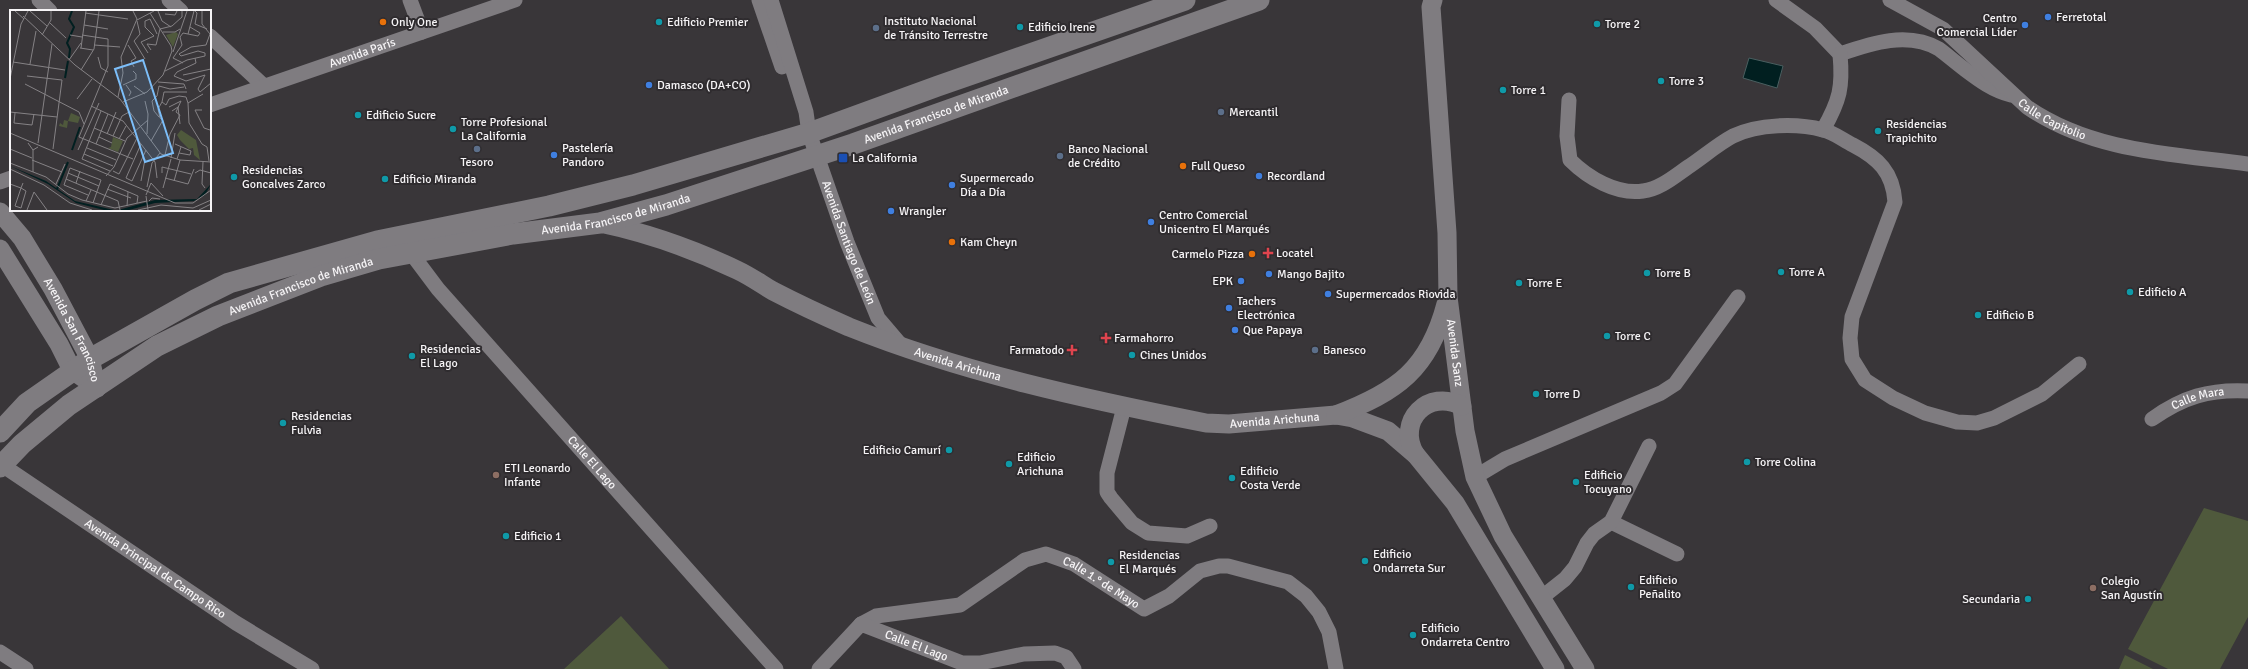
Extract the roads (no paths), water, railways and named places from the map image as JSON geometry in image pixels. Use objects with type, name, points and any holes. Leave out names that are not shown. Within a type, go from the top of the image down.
[{"type":"main road","name":"Avenida Francisco de Miranda","points":[[0,432],[27,403],[72,370],[194,300],[229,283],[270,270],[377,241],[548,206],[633,185],[809,133],[938,86],[1185,0]]},
{"type":"main road","name":"Avenida Francisco de Miranda","points":[[1,466],[22,444],[69,405],[97,388],[157,346],[218,316],[321,276],[379,259],[512,234],[600,223],[666,205],[816,156],[1259,0]]},
{"type":"street","points":[[39,0],[49,10]]},
{"type":"street","points":[[169,0],[180,10]]},
{"type":"street","points":[[410,0],[422,32]]},
{"type":"street","name":"Avenida París","points":[[211,105],[515,0]]},
{"type":"street","name":"Avenida Santiago de León","points":[[759,0],[798,114],[809,133]]},
{"type":"street","name":"Avenida Santiago de León","points":[[771,0],[806,112],[809,133],[816,156],[866,292],[878,318],[901,344]]},
{"type":"street","points":[[1776,0],[1815,28],[1840,54],[1841,87],[1836,106],[1823,130]]},
{"type":"street","name":"Calle Capitolio","points":[[1890,0],[1943,30],[2040,116],[2094,140],[2121,147],[2248,164]]},
{"type":"street","name":"Avenida Sanz","points":[[1431,2],[1447,232],[1448,297],[1464,431],[1475,476],[1503,536],[1584,669]]},
{"type":"street","points":[[211,37],[264,86]]},
{"type":"street","points":[[1840,54],[1870,43],[1892,40],[1918,41],[1938,49],[1986,86],[1999,92],[2016,96]]},
{"type":"street","points":[[1569,100],[1567,136],[1570,160],[1592,178],[1625,190],[1643,191],[1665,183],[1734,136],[1761,128],[1792,126],[1823,130],[1865,151],[1884,167],[1894,185],[1895,202],[1852,317],[1850,338],[1852,359],[1865,380],[1892,398],[1925,413],[1957,422],[1977,423],[1994,418],[2042,394],[2079,364]]},
{"type":"street","points":[[0,182],[10,178]]},
{"type":"street","name":"Avenida San Francisco","points":[[0,212],[22,238],[53,289],[90,359],[97,388]]},
{"type":"street","name":"Avenida Arichuna","points":[[600,223],[658,237],[702,254],[738,270],[774,291],[847,326],[901,344],[939,359],[1025,384],[1206,423],[1229,424],[1336,415]]},
{"type":"street","name":"Avenida San Francisco","points":[[0,249],[59,344],[72,370],[97,388]]},
{"type":"street","name":"Calle El Lago","points":[[411,253],[438,290],[776,669]]},
{"type":"street","points":[[1336,415],[1374,398],[1412,372],[1422,362],[1435,338],[1448,297]]},
{"type":"street","points":[[1475,476],[1505,459],[1661,393],[1675,384],[1738,297]]},
{"type":"street","name":"Calle Mara","points":[[2152,420],[2183,400],[2227,391],[2248,391]]},
{"type":"street","points":[[1416,455],[1410,443],[1409,428],[1418,412],[1429,402],[1448,401],[1462,406]]},
{"type":"street","points":[[1124,406],[1108,473],[1107,492],[1111,498],[1132,523],[1148,533],[1187,536],[1210,526]]},
{"type":"street","points":[[1336,415],[1353,418],[1388,431],[1416,455],[1455,503],[1556,669]]},
{"type":"street","points":[[1541,598],[1565,579],[1575,567],[1586,543],[1594,534],[1611,522],[1649,446]]},
{"type":"street","name":"Avenida Principal de Campo Rico","points":[[1,466],[236,623],[312,669]]},
{"type":"street","points":[[1611,522],[1677,554]]},
{"type":"street","name":"Calle 1.° de Mayo","points":[[861,624],[876,616],[960,605],[1025,560],[1046,554],[1074,564],[1144,610],[1169,596],[1200,571],[1219,566],[1228,566],[1288,582],[1306,596],[1319,612],[1329,632],[1336,669]]},
{"type":"street","points":[[819,669],[861,624]]},
{"type":"street","name":"Calle El Lago","points":[[861,624],[962,663],[980,663],[1024,654],[1055,653],[1066,657],[1074,669]]},
{"type":"street","points":[[0,652],[26,669]]},
{"type":"water","points":[[1749,58],[1783,66],[1777,88],[1743,78]]},
{"type":"place","name":"Ferretotal","points":[[2048,17]]},
{"type":"place","name":"Only One","points":[[383,22]]},
{"type":"place","name":"Edificio Premier","points":[[659,22]]},
{"type":"place","name":"Torre 2","points":[[1597,24]]},
{"type":"place","name":"Centro Comercial Líder","points":[[2025,25]]},
{"type":"place","name":"Edificio Irene","points":[[1020,27]]},
{"type":"place","name":"Instituto Nacional de Tránsito Terrestre","points":[[876,28]]},
{"type":"place","name":"Torre 3","points":[[1661,81]]},
{"type":"place","name":"Damasco (DA+CO)","points":[[649,85]]},
{"type":"place","name":"Torre 1","points":[[1503,90]]},
{"type":"place","name":"Mercantil","points":[[1221,112]]},
{"type":"place","name":"Edificio Sucre","points":[[358,115]]},
{"type":"place","name":"Torre Profesional La California","points":[[453,129]]},
{"type":"place","name":"Residencias Trapichito","points":[[1878,131]]},
{"type":"place","name":"Tesoro","points":[[477,149]]},
{"type":"place","name":"Pastelería Pandoro","points":[[554,155]]},
{"type":"place","name":"Banco Nacional de Crédito","points":[[1060,156]]},
{"type":"place","name":"La California","points":[[843,158]]},
{"type":"place","name":"Full Queso","points":[[1183,166]]},
{"type":"place","name":"Recordland","points":[[1259,176]]},
{"type":"place","name":"Residencias Goncalves Zarco","points":[[234,177]]},
{"type":"place","name":"Edificio Miranda","points":[[385,179]]},
{"type":"place","name":"Supermercado Día a Día","points":[[952,185]]},
{"type":"place","name":"Wrangler","points":[[891,211]]},
{"type":"place","name":"Centro Comercial Unicentro El Marqués","points":[[1151,222]]},
{"type":"place","name":"Kam Cheyn","points":[[952,242]]},
{"type":"place","name":"Locatel","points":[[1268,253]]},
{"type":"place","name":"Carmelo Pizza","points":[[1252,254]]},
{"type":"place","name":"Torre A","points":[[1781,272]]},
{"type":"place","name":"Torre B","points":[[1647,273]]},
{"type":"place","name":"Mango Bajito","points":[[1269,274]]},
{"type":"place","name":"EPK","points":[[1241,281]]},
{"type":"place","name":"Torre E","points":[[1519,283]]},
{"type":"place","name":"Edificio A","points":[[2130,292]]},
{"type":"place","name":"Supermercados Riovida","points":[[1328,294]]},
{"type":"place","name":"Tachers Electrónica","points":[[1229,308]]},
{"type":"place","name":"Edificio B","points":[[1978,315]]},
{"type":"place","name":"Que Papaya","points":[[1235,330]]},
{"type":"place","name":"Torre C","points":[[1607,336]]},
{"type":"place","name":"Farmahorro","points":[[1106,338]]},
{"type":"place","name":"Farmatodo","points":[[1072,350]]},
{"type":"place","name":"Banesco","points":[[1315,350]]},
{"type":"place","name":"Cines Unidos","points":[[1132,355]]},
{"type":"place","name":"Residencias El Lago","points":[[412,356]]},
{"type":"place","name":"Torre D","points":[[1536,394]]},
{"type":"place","name":"Residencias Fulvia","points":[[283,423]]},
{"type":"place","name":"Edificio Camurí","points":[[949,450]]},
{"type":"place","name":"Torre Colina","points":[[1747,462]]},
{"type":"place","name":"Edificio Arichuna","points":[[1009,464]]},
{"type":"place","name":"ETI Leonardo Infante","points":[[496,475]]},
{"type":"place","name":"Edificio Costa Verde","points":[[1232,478]]},
{"type":"place","name":"Edificio Tocuyano","points":[[1576,482]]},
{"type":"place","name":"Edificio 1","points":[[506,536]]},
{"type":"place","name":"Edificio Ondarreta Sur","points":[[1365,561]]},
{"type":"place","name":"Residencias El Marqués","points":[[1111,562]]},
{"type":"place","name":"Edificio Peñalito","points":[[1631,587]]},
{"type":"place","name":"Colegio San Agustín","points":[[2093,588]]},
{"type":"place","name":"Secundaria","points":[[2028,599]]},
{"type":"place","name":"Edificio Ondarreta Centro","points":[[1413,635]]}]
